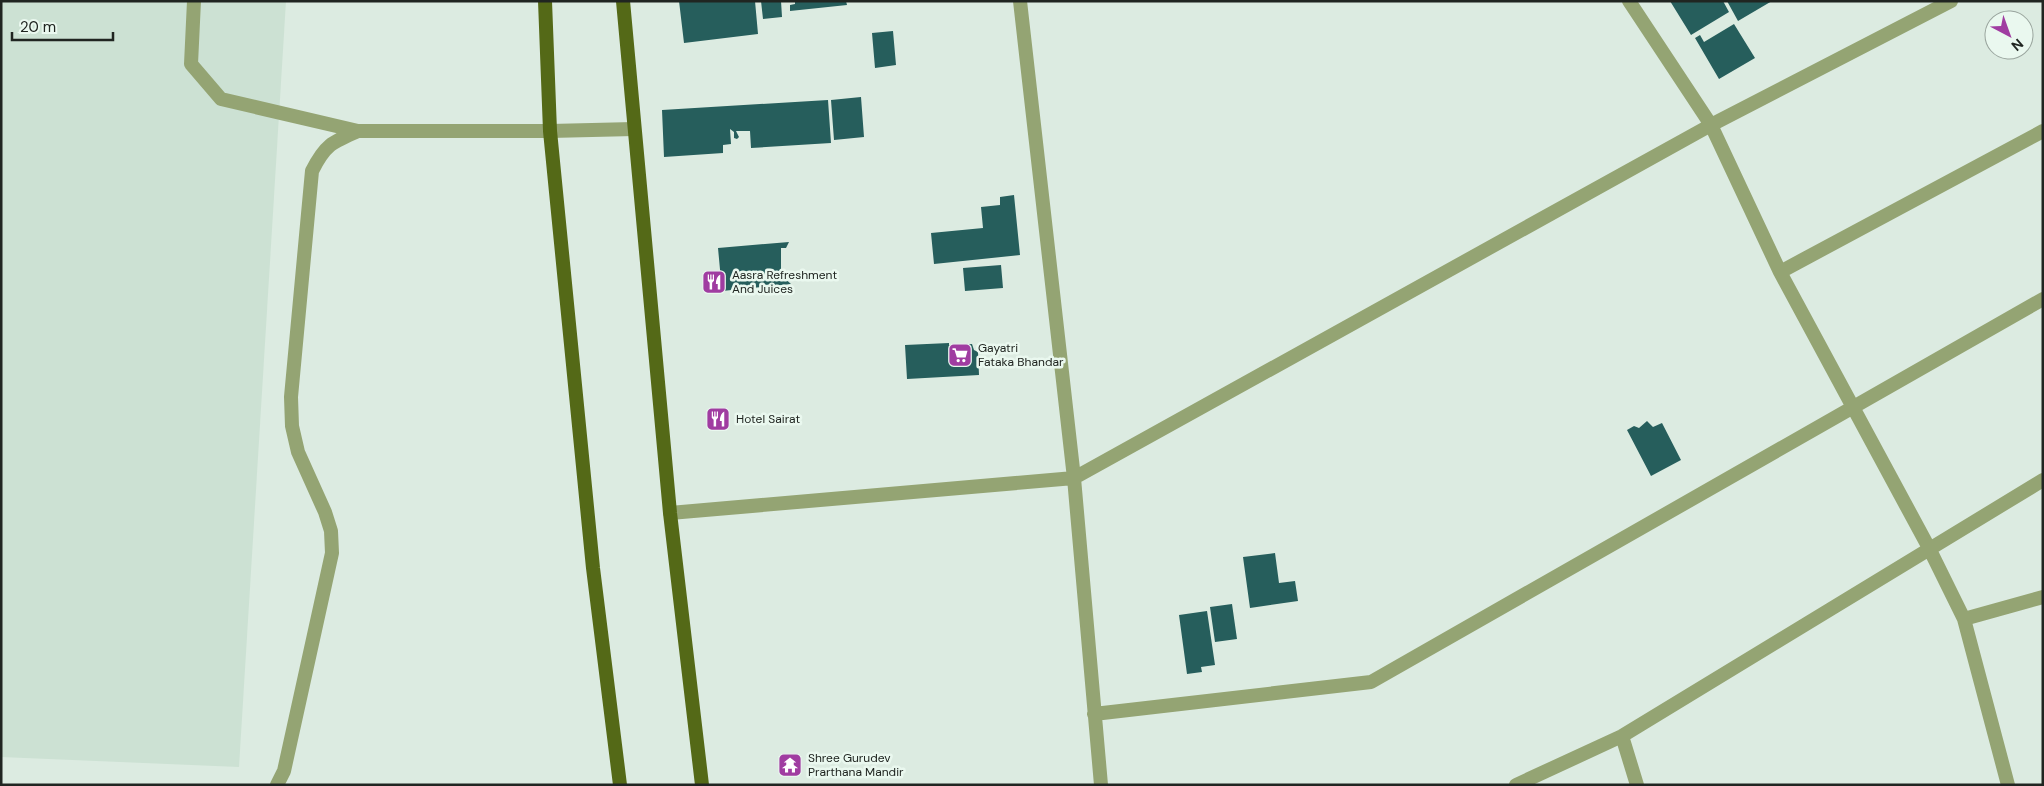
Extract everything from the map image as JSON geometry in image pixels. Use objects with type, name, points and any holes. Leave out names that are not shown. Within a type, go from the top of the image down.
[{"type":"main road","points":[[545,1],[550,131],[593,568],[620,785]]},
{"type":"main road","points":[[623,1],[670,513],[702,785]]},
{"type":"street","points":[[194,1],[191,64],[221,99],[358,131],[550,131],[634,128]]},
{"type":"street","points":[[1020,1],[1074,478],[1101,785]]},
{"type":"street","points":[[1629,1],[1712,125],[1780,272],[1929,548],[1964,619],[2008,785]]},
{"type":"street","points":[[670,513],[1074,478],[1712,125],[1951,1]]},
{"type":"street","points":[[277,785],[284,771],[332,553],[331,531],[325,512],[298,452],[292,426],[291,397],[312,171],[321,153],[334,141],[358,131]]},
{"type":"street","points":[[1780,272],[2043,131]]},
{"type":"street","points":[[1094,714],[1371,682],[1853,406],[2043,300]]},
{"type":"street","points":[[1516,785],[1622,736],[2043,480]]},
{"type":"street","points":[[1964,619],[2043,597]]},
{"type":"street","points":[[1622,736],[1637,785]]},
{"type":"shaded area","points":[[1,1],[286,1],[239,767],[1,757]]},
{"type":"building","points":[[679,1],[755,1],[758,34],[684,43]]},
{"type":"building","points":[[761,1],[781,1],[782,17],[763,19]]},
{"type":"building","points":[[795,1],[846,1],[847,5],[790,11],[790,5],[795,4]]},
{"type":"building","points":[[1670,1],[1723,1],[1729,12],[1691,35]]},
{"type":"building","points":[[1727,1],[1772,1],[1738,21]]},
{"type":"building","points":[[1734,24],[1755,58],[1719,79],[1695,38],[1700,35],[1704,42]]},
{"type":"building","points":[[893,31],[896,65],[875,68],[872,33]]},
{"type":"building","points":[[861,97],[864,137],[834,140],[831,100]]},
{"type":"building","points":[[828,100],[831,143],[751,148],[750,131],[736,131],[739,137],[737,139],[734,138],[734,132],[730,129],[731,144],[723,145],[723,153],[664,157],[662,110]]},
{"type":"building","points":[[1014,195],[1020,255],[934,264],[931,233],[983,228],[981,207],[1000,205],[1000,197]]},
{"type":"building","points":[[789,242],[786,248],[781,248],[781,275],[791,284],[722,291],[718,248]]},
{"type":"building","points":[[1001,265],[1003,288],[965,291],[963,268]]},
{"type":"building","points":[[949,343],[949,345],[972,344],[974,350],[978,352],[979,375],[907,379],[905,345]]},
{"type":"building","points":[[1647,421],[1653,427],[1662,423],[1681,460],[1651,476],[1627,430],[1634,426],[1639,428]]},
{"type":"building","points":[[1275,553],[1279,583],[1295,581],[1298,601],[1250,608],[1243,557]]},
{"type":"building","points":[[1232,604],[1237,639],[1215,642],[1210,607]]},
{"type":"building","points":[[1207,611],[1215,665],[1201,667],[1202,672],[1187,674],[1179,615]]},
{"type":"place","name":"Aasra Refreshment And Juices","points":[[714,282]]},
{"type":"place","name":"Gayatri Fataka Bhandar","points":[[960,355]]},
{"type":"place","name":"Hotel Sairat","points":[[718,419]]},
{"type":"place","name":"Shree Gurudev Prarthana Mandir","points":[[790,765]]}]
